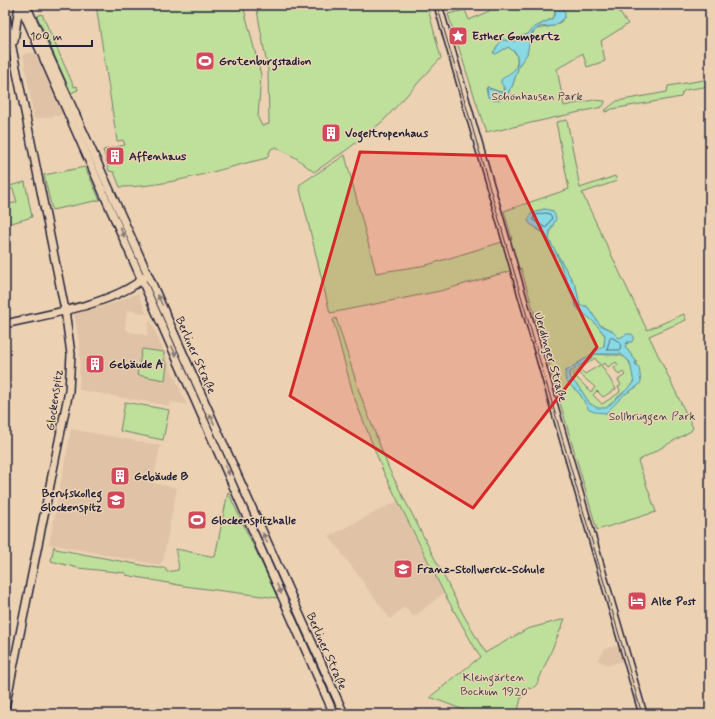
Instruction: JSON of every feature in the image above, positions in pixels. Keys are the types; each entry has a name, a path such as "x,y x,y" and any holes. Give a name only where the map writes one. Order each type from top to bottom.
{"main road":[{"name":"Glockenspitz","path":"13,47 19,5"},
{"name":"Berliner Straße","path":"19,5 146,277 344,714"},
{"name":"Berliner Straße","path":"26,5 146,277 334,714"},
{"name":"Uerdinger Straße","path":"438,5 642,714"},
{"name":"Glockenspitz","path":"5,13 13,47 38,183 65,310 71,354 69,391 5,708"},
{"path":"5,324 105,299 135,286 146,277"}],"highlighted area":[{"path":"360,152 506,156 597,347 473,508 290,396"}],"shaded area":[{"path":"35,52 62,108 62,115 34,119 23,54"},
{"path":"138,293 147,314 127,310 125,328 130,332 147,335 150,319 187,405 171,402 170,406 79,390 80,349 74,314 114,303"},
{"name":"Berufskolleg Glockenspitz","path":"71,429 159,445 160,447 153,483 177,488 163,561 159,565 49,544"},
{"path":"397,501 444,593 414,617 404,607 390,619 329,536"},
{"path":"619,645 624,661 609,665 597,660 605,649"}],"green space":[{"path":"96,5 243,5 261,75 258,118 262,126 269,124 268,71 257,10 253,5 427,5 441,58 383,121 348,149 314,172 296,158 276,147 271,149 267,158 194,177 157,184 120,187 114,172 109,171 103,150 125,145 123,140 117,141"},
{"name":"Schönhausen Park","path":"487,5 554,5 555,10 555,14 551,19 514,41 502,40 497,49 493,52 499,52 508,47 514,51 517,61 514,72 503,87 504,93 486,87 488,97 500,100 502,98 510,99 512,97 509,96 509,90 512,87 519,65 527,54 530,37 536,29 554,26 562,21 563,8 560,5 614,5 628,24 601,41 605,61 587,67 583,53 557,69 564,106 593,100 605,101 602,107 486,133 448,14 465,10 469,20 489,11"},
{"path":"42,14 74,87 77,86 78,90 71,93 37,16"},
{"path":"710,79 710,86 685,90 681,97 612,109 606,112 604,111 617,101 667,92 668,86"},
{"name":"Sollbrüggen Park","path":"567,120 580,188 615,176 617,181 582,193 647,330 684,314 686,320 649,336 693,428 691,431 638,461 656,512 597,530 521,268 440,291 330,313 299,185 345,155 376,273 427,265 512,239 504,211 569,189 556,122","holes":["544,209 553,211 553,227 550,231 549,240 576,287 580,306 587,306 600,325 611,330 619,338 630,342 626,344 625,347 636,361 638,386 625,394 606,413 587,406 580,394 566,381 566,371 594,353 593,357 569,373 569,376 590,404 598,409 606,408 634,383 630,364 623,356 595,354 595,352 604,346 605,336 595,322 577,308 558,258 552,251 545,234 537,229 531,214","595,358 600,365 585,374 582,371 578,373 595,387 591,392 573,374","616,362 618,365 614,368 619,375 623,372 625,375 618,380 621,385 618,387 620,390 619,393 602,404 593,395 597,391 603,397 616,389 601,365 605,363 608,367"]},
{"path":"85,167 100,200 52,210 44,175"},
{"path":"25,182 32,217 5,225 5,206 10,207 10,204 17,202 13,189 5,189 5,187"},
{"name":"Kleingärten Bockum 1920","path":"336,318 360,394 389,469 463,614 485,653 527,629 565,619 537,684 532,689 524,687 517,714 474,714 430,697 480,657 444,593 383,471 354,397 333,320"},
{"path":"142,349 164,352 164,360 167,364 165,380 137,375"},
{"path":"125,402 169,410 163,440 120,431"},
{"path":"228,492 278,598 184,586 126,575 126,573 78,568 51,561 54,546 56,549 157,568 166,568 167,572 178,570 176,549 215,557"}],"water":[{"path":"554,5 560,5 565,12 565,17 554,26 539,27 531,34 527,54 519,65 512,87 509,90 509,96 512,97 511,99 502,98 494,101 488,97 487,86 490,89 504,93 505,89 501,83 501,80 514,70 517,64 516,53 508,47 496,54 493,53 500,42 502,40 514,41 520,36 527,35 535,27 552,19 555,14"},
{"path":"544,209 552,211 555,214 556,219 550,231 549,240 576,287 580,306 587,306 600,325 611,330 619,338 627,334 632,334 634,337 632,342 627,342 625,347 636,361 635,364 639,367 641,382 638,386 625,394 606,413 589,410 580,394 566,381 566,371 594,353 593,357 569,373 569,376 590,404 598,408 606,408 634,383 630,362 621,354 595,354 595,352 604,346 605,335 594,322 577,308 558,258 552,251 546,234 530,224 528,220 531,214"}],"tram line":[{"path":"437,5 642,714"}],"place":[{"name":"Esther Gompertz","path":"458,36"},
{"name":"Grotenburgstadion","path":"205,61"},
{"name":"Vogeltropenhaus","path":"331,133"},
{"name":"Affenhaus","path":"115,156"},
{"name":"Gebäude A","path":"95,364"},
{"name":"Gebäude B","path":"120,476"},
{"name":"Berufskolleg Glockenspitz","path":"116,500"},
{"name":"Glockenspitzhalle","path":"197,520"},
{"name":"Franz-Stollwerck-Schule","path":"403,569"},
{"name":"Alte Post","path":"637,601"}]}
